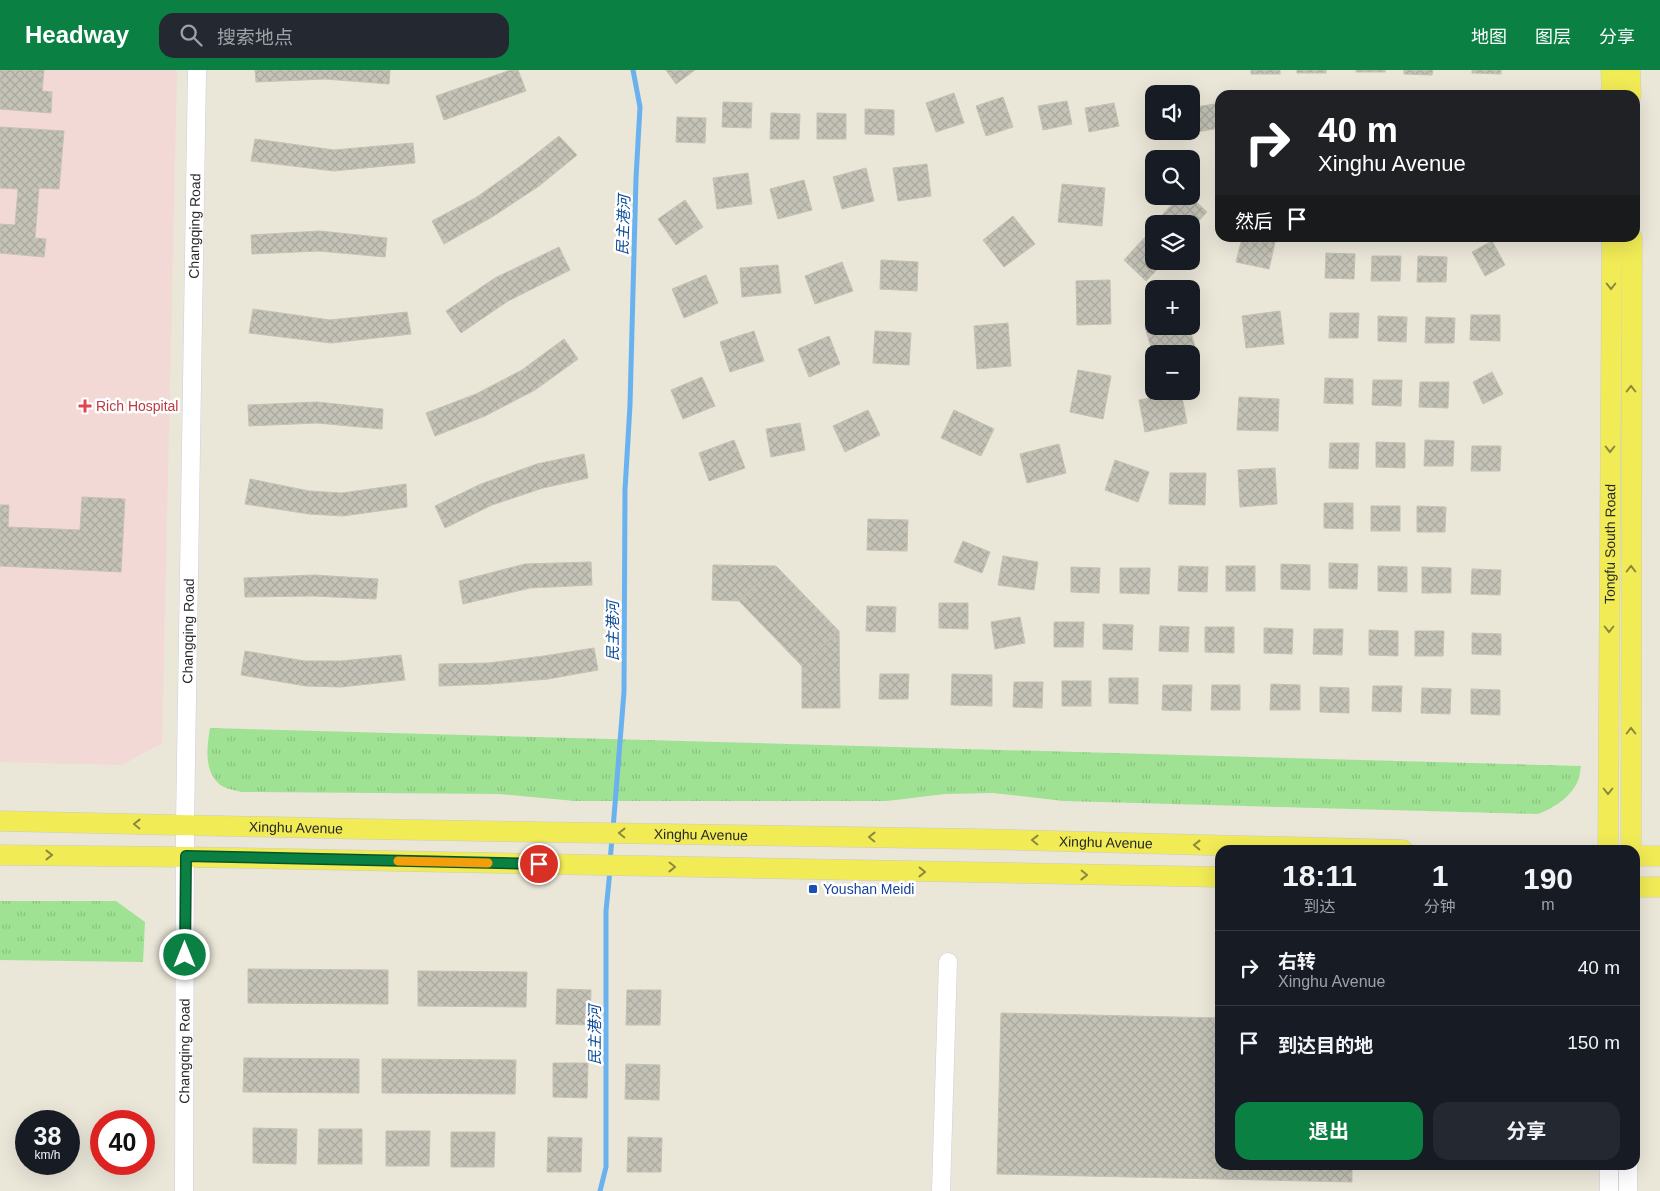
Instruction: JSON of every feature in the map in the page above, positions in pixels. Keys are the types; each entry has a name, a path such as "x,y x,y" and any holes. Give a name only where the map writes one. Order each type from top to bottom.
{"main road":[{"path":"1611,70 1612,90"},
{"path":"1630,70 1631,90"},
{"name":"Tongfu South Road","path":"1608,845 1612,242"},
{"name":"Tongfu South Road","path":"1631,845 1632,242"},
{"name":"Xinghu Avenue","path":"0,821 372,830 975,839 1215,845"},
{"path":"0,855 186,856 1215,877"},
{"path":"1640,856 1660,856"},
{"path":"1640,887 1660,887"}],"street":[{"name":"Changqing Road","path":"184,1191 186,824 197,70"},
{"path":"941,1191 948,962"},
{"path":"1609,1170 1609,1191"},
{"path":"1628,1170 1628,1191"}],"shaded area":[{"name":"Rich Hospital","path":"0,70 177,70 162,743 122,765 0,762"}],"green space":[{"path":"210,728 1581,766 1579,778 1568,796 1556,805 1538,814 1064,801 993,793 945,794 887,801 575,801 499,794 241,792 222,786 212,774 208,759"},
{"path":"0,901 116,901 145,922 143,962 0,960"}],"building":[{"path":"0,70 44,70 42,91 52,92 51,113 0,109"},
{"path":"255,70 390,70 389,84 325,79 256,82"},
{"path":"511,70 518,70 526,91 444,120 436,96"},
{"path":"666,70 695,70 676,84"},
{"path":"1251,70 1280,70 1280,74 1251,74"},
{"path":"1297,70 1326,70 1326,73 1297,73"},
{"path":"1356,70 1385,70 1385,72 1356,72"},
{"path":"1404,70 1433,70 1432,75 1404,74"},
{"path":"1472,70 1501,70 1501,74 1472,73"},
{"path":"954,93 964,123 936,132 926,103"},
{"path":"1003,97 1013,127 986,136 976,106"},
{"path":"1067,101 1072,124 1043,130 1038,106"},
{"path":"723,102 752,103 751,128 722,127"},
{"path":"1114,103 1119,126 1089,132 1085,108"},
{"path":"1215,104 1215,129 1200,131 1200,106"},
{"path":"865,109 894,110 894,135 865,134"},
{"path":"771,113 800,114 799,139 770,139"},
{"path":"817,113 846,114 846,139 817,139"},
{"path":"677,117 706,118 705,143 676,142"},
{"path":"0,127 64,131 59,189 39,188 35,238 46,239 44,257 0,253 0,224 15,225 18,189 0,188"},
{"path":"559,136 577,155 539,186 492,217 444,244 432,221 477,197"},
{"path":"255,139 334,150 413,143 415,163 334,171 251,161"},
{"path":"927,164 931,196 898,201 893,168"},
{"path":"866,168 874,201 842,209 833,177"},
{"path":"748,173 752,204 717,209 713,178"},
{"path":"804,180 812,210 778,219 770,189"},
{"path":"1062,184 1105,188 1102,226 1058,222"},
{"path":"685,200 703,227 676,245 658,219"},
{"path":"1171,205 1200,205 1207,212 1200,219 1200,215 1162,215"},
{"path":"1013,216 1035,244 1004,267 983,240"},
{"path":"320,231 387,238 385,257 319,251 252,254 251,235"},
{"path":"1145,237 1145,270 1156,270 1145,280 1124,260"},
{"path":"1241,242 1275,242 1269,269 1236,262"},
{"path":"1493,242 1505,265 1485,276 1472,252"},
{"path":"559,247 570,270 508,301 461,333 446,311 495,278"},
{"path":"1326,253 1355,254 1354,279 1325,278"},
{"path":"1372,256 1401,256 1400,281 1371,281"},
{"path":"1418,256 1447,257 1446,282 1417,282"},
{"path":"881,260 918,262 917,291 880,289"},
{"path":"842,262 853,291 815,304 805,276"},
{"path":"778,265 781,293 742,297 740,268"},
{"path":"706,275 718,303 684,318 672,289"},
{"path":"1110,280 1111,324 1077,325 1076,281"},
{"path":"253,309 330,320 407,312 411,334 331,343 249,333"},
{"path":"1280,311 1284,344 1246,348 1242,316"},
{"path":"1330,313 1359,313 1358,338 1329,338"},
{"path":"1471,315 1500,315 1500,341 1470,340"},
{"path":"1378,316 1407,317 1406,342 1378,341"},
{"path":"1426,317 1455,318 1454,343 1425,343"},
{"path":"1008,323 1011,366 977,369 974,326"},
{"path":"754,331 764,361 730,372 720,342"},
{"path":"875,331 911,333 909,365 873,363"},
{"path":"1147,335 1192,335 1194,345 1150,345"},
{"path":"829,336 840,364 809,377 798,349"},
{"path":"564,339 578,359 535,390 485,416 435,436 426,413 476,394 522,370"},
{"path":"1078,370 1111,376 1103,419 1070,412"},
{"path":"1492,372 1503,394 1483,404 1473,382"},
{"path":"702,377 715,406 683,419 671,390"},
{"path":"1325,378 1353,379 1353,404 1324,403"},
{"path":"1373,380 1402,380 1401,406 1372,405"},
{"path":"1420,382 1449,382 1448,408 1419,407"},
{"path":"1239,397 1279,399 1278,431 1237,430"},
{"path":"1139,400 1183,400 1187,423 1145,432"},
{"path":"317,402 383,409 382,429 317,423 249,426 248,405"},
{"path":"868,410 880,435 845,452 833,426"},
{"path":"954,410 994,429 981,456 941,438"},
{"path":"800,423 805,450 771,457 766,429"},
{"path":"734,440 745,468 709,481 699,453"},
{"path":"1425,440 1454,441 1453,466 1424,466"},
{"path":"1376,442 1405,443 1405,468 1376,467"},
{"path":"1330,443 1359,443 1358,469 1329,468"},
{"path":"1059,444 1066,473 1027,483 1020,454"},
{"path":"1472,446 1501,446 1500,471 1471,471"},
{"path":"584,454 588,478 543,488 492,505 445,528 435,506 481,484 537,464"},
{"path":"1115,460 1149,472 1138,502 1105,490"},
{"path":"1275,468 1277,504 1240,507 1238,470"},
{"path":"1170,473 1206,473 1205,505 1169,504"},
{"path":"250,479 309,491 342,493 406,484 407,507 343,516 309,514 245,504"},
{"path":"82,497 125,499 121,572 0,566 0,505 9,505 8,527 80,530"},
{"path":"1324,503 1353,503 1353,529 1324,528"},
{"path":"1371,506 1400,506 1400,531 1371,531"},
{"path":"1417,506 1446,507 1445,532 1417,532"},
{"path":"868,519 908,520 907,551 867,550"},
{"path":"963,541 990,552 982,573 954,562"},
{"path":"1003,556 1038,562 1034,590 998,585"},
{"path":"591,562 592,585 530,588 463,604 459,581 525,564"},
{"path":"1329,563 1358,564 1357,589 1329,588"},
{"path":"1281,564 1310,565 1310,590 1281,589"},
{"path":"713,565 776,566 739,601 712,600"},
{"path":"776,566 839,631 802,666 739,601"},
{"path":"1179,566 1208,567 1207,592 1178,591"},
{"path":"1226,566 1255,566 1255,591 1226,591"},
{"path":"1378,566 1407,567 1407,592 1378,591"},
{"path":"1071,567 1100,568 1099,593 1071,592"},
{"path":"1422,567 1451,568 1451,593 1422,593"},
{"path":"1120,568 1150,568 1149,594 1120,593"},
{"path":"1472,569 1501,570 1500,595 1471,594"},
{"path":"314,575 378,579 376,599 313,596 245,597 244,578"},
{"path":"939,603 968,603 968,629 939,628"},
{"path":"867,606 896,607 895,632 866,631"},
{"path":"1020,617 1025,643 995,649 991,622"},
{"path":"1054,622 1084,622 1083,647 1054,647"},
{"path":"1103,624 1133,625 1132,650 1103,649"},
{"path":"1160,626 1189,627 1188,652 1159,651"},
{"path":"1205,627 1234,627 1234,653 1205,652"},
{"path":"1264,628 1293,629 1292,654 1264,653"},
{"path":"1314,629 1343,629 1342,655 1313,654"},
{"path":"1369,630 1398,631 1398,656 1369,655"},
{"path":"839,631 840,708 802,708 802,666"},
{"path":"1415,631 1444,631 1443,656 1415,656"},
{"path":"1472,633 1501,634 1501,655 1472,654"},
{"path":"594,648 598,670 548,679 439,686 439,664 488,663"},
{"path":"245,651 305,661 341,661 401,655 405,680 341,687 306,686 241,675"},
{"path":"880,674 909,674 908,699 879,699"},
{"path":"952,674 992,675 992,706 951,705"},
{"path":"1109,678 1138,678 1138,704 1109,703"},
{"path":"1062,681 1091,681 1091,706 1062,706"},
{"path":"1014,682 1043,682 1042,708 1013,707"},
{"path":"1271,684 1300,685 1300,710 1270,710"},
{"path":"1163,685 1192,685 1191,711 1162,710"},
{"path":"1212,685 1240,685 1240,710 1211,710"},
{"path":"1373,686 1402,686 1401,712 1372,711"},
{"path":"1320,687 1349,688 1349,713 1320,712"},
{"path":"1422,688 1451,689 1450,714 1421,713"},
{"path":"1471,689 1500,690 1500,715 1471,714"},
{"path":"248,969 388,970 388,1004 248,1003"},
{"path":"418,971 527,972 526,1007 418,1006"},
{"path":"557,989 591,990 590,1025 556,1024"},
{"path":"627,990 661,990 660,1025 626,1025"},
{"path":"1001,1013 1215,1018 1215,1170 1352,1170 1352,1182 997,1174"},
{"path":"244,1058 359,1059 359,1093 243,1092"},
{"path":"382,1059 516,1060 515,1094 382,1093"},
{"path":"553,1063 588,1063 587,1098 553,1097"},
{"path":"626,1064 660,1065 659,1100 625,1099"},
{"path":"253,1128 297,1129 296,1164 253,1163"},
{"path":"319,1129 362,1129 362,1164 318,1164"},
{"path":"386,1131 430,1131 429,1166 386,1166"},
{"path":"451,1132 495,1132 494,1167 451,1167"},
{"path":"548,1137 582,1138 581,1172 547,1172"},
{"path":"628,1137 662,1138 661,1172 627,1172"}],"waterway":[{"name":"民主港河","path":"613,829 624,692 625,490 630,405 636,178 640,107 633,70"},
{"name":"民主港河","path":"610,862 612,838"},
{"name":"民主港河","path":"600,1191 606,1167 606,911 610,870"}],"slow traffic":[{"path":"398,861 488,863"}],"place":[{"name":"Rich Hospital","path":"85,406"},
{"name":"Youshan Meidi","path":"813,889"}],"route":[{"path":"185,955 186,856 539,864"}]}
